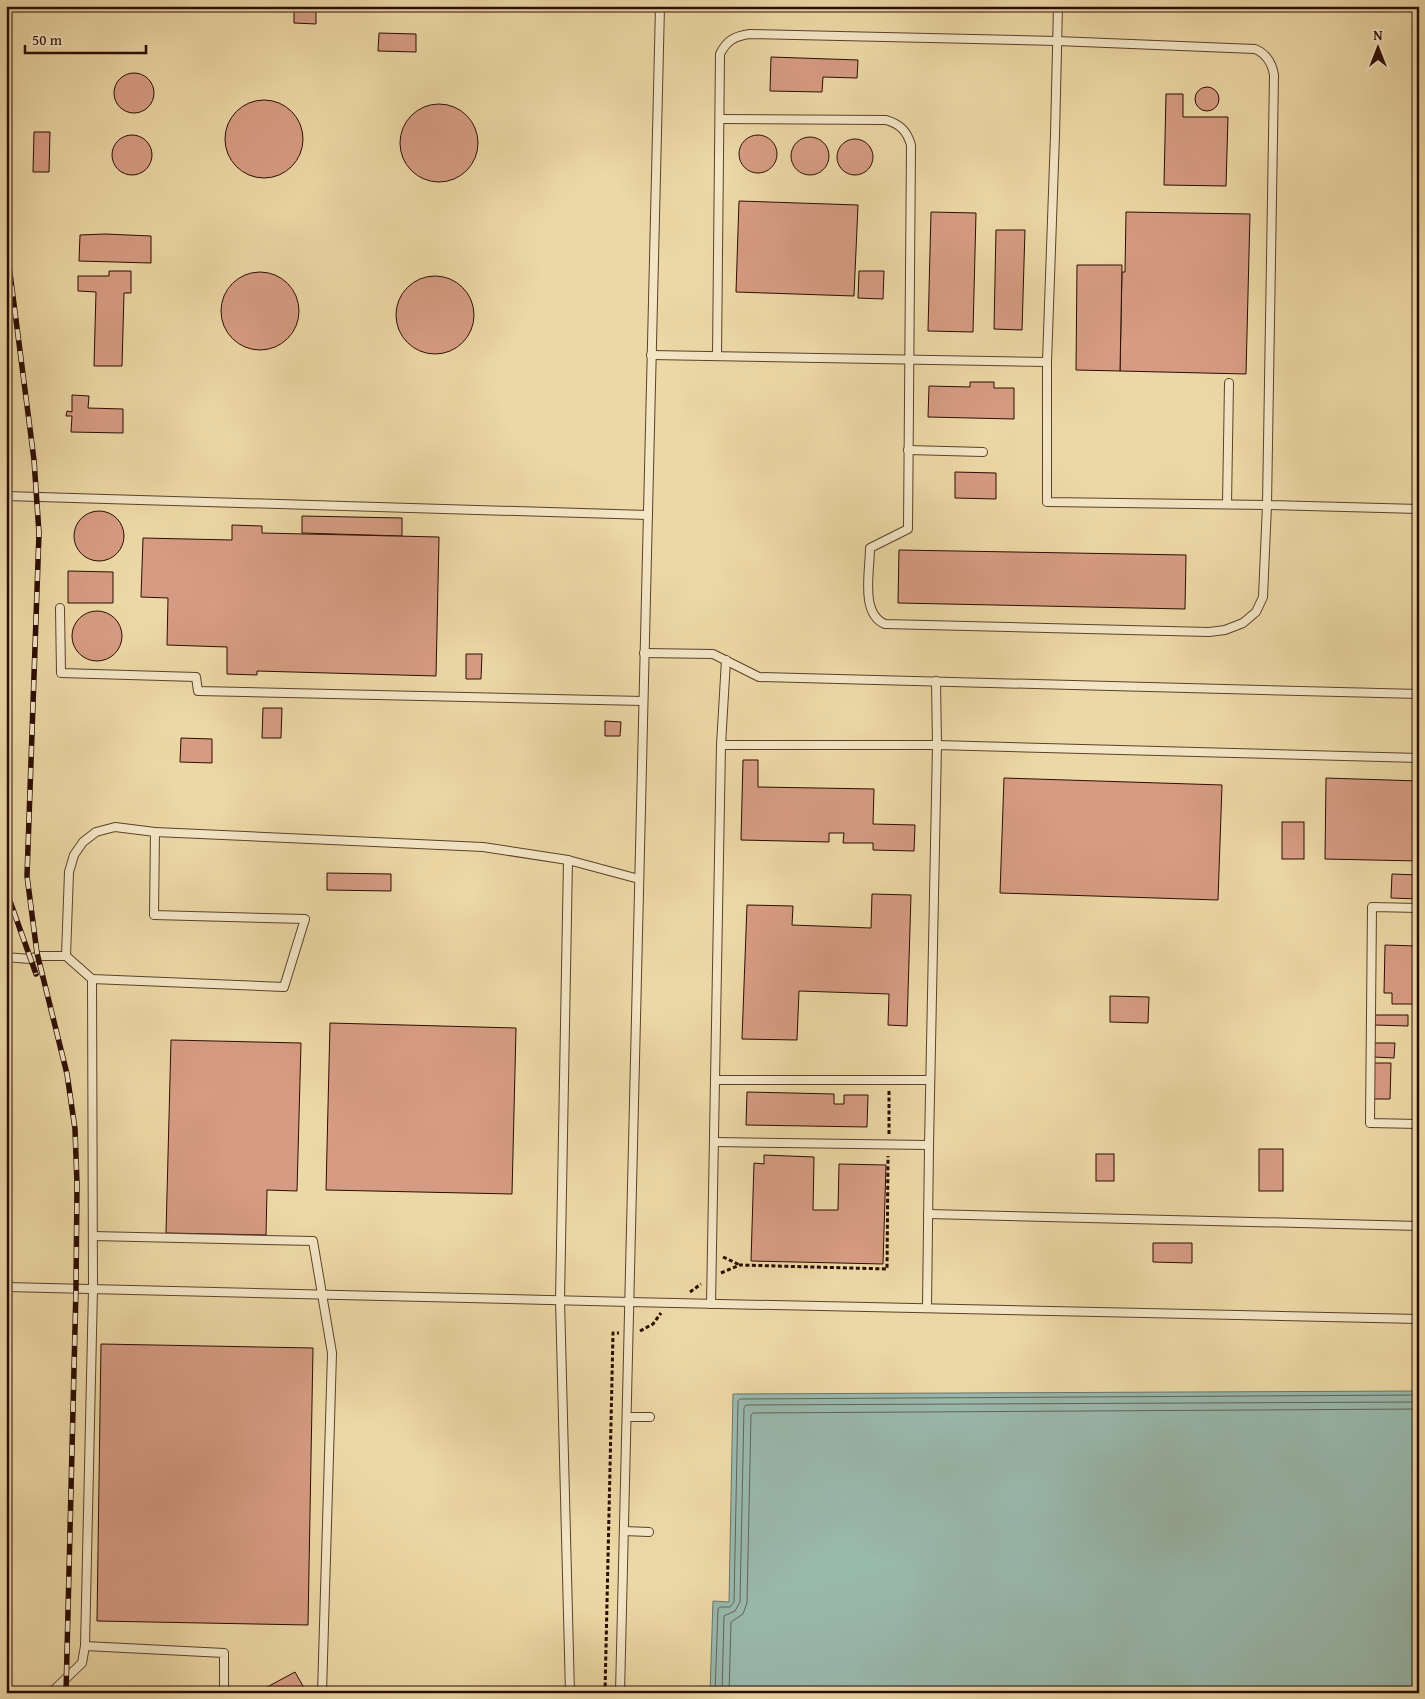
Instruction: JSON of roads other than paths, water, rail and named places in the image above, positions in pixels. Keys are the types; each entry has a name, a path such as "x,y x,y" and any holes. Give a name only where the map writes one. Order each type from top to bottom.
{"lane":[{"path":"620,1693 660,6"},
{"path":"1058,6 1047,362 1047,502 1267,504 1419,509"},
{"path":"717,356 720,54 724,45 731,39 740,35 750,34 1057,41 1255,49 1263,52 1272,66 1274,75 1264,597 1256,612 1243,623 1225,630 1209,632 885,624 878,621 868,603 870,548 908,528 911,145 902,127 886,120 720,119"},
{"path":"652,355 1047,362"},
{"path":"1227,504 1229,383"},
{"path":"908,450 983,452"},
{"path":"6,496 648,515"},
{"path":"60,608 61,673 196,676 198,690 643,701"},
{"path":"644,653 713,654 759,676 1419,694"},
{"path":"711,1304 721,745 726,660"},
{"path":"927,1308 937,745 936,681"},
{"path":"721,745 937,745 1419,758"},
{"path":"66,956 69,872 74,855 82,842 96,832 115,827 155,832 483,847 568,860 639,879"},
{"path":"6,957 66,956 92,979 284,986 306,919 154,915 155,832"},
{"path":"568,860 560,1300 570,1693"},
{"path":"1419,908 1372,907 1370,1123 1419,1124"},
{"path":"54,1693 54,1690 82,1663 86,1646 93,1289 92,979"},
{"path":"715,1080 930,1080"},
{"path":"714,1142 929,1144"},
{"path":"928,1214 1419,1226"},
{"path":"93,1236 313,1241 332,1353 322,1693"},
{"path":"6,1286 711,1304 1419,1319"},
{"path":"627,1416 650,1417"},
{"path":"624,1531 648,1532"},
{"path":"86,1646 224,1653 224,1693"}],"water":[{"path":"1419,1391 1419,1693 710,1693 713,1601 729,1602 733,1394"}],"railway":[{"path":"6,242 34,460 39,533 27,876 37,953 67,1074 75,1129 77,1184 76,1288 66,1693"},
{"path":"6,890 36,974"}]}
